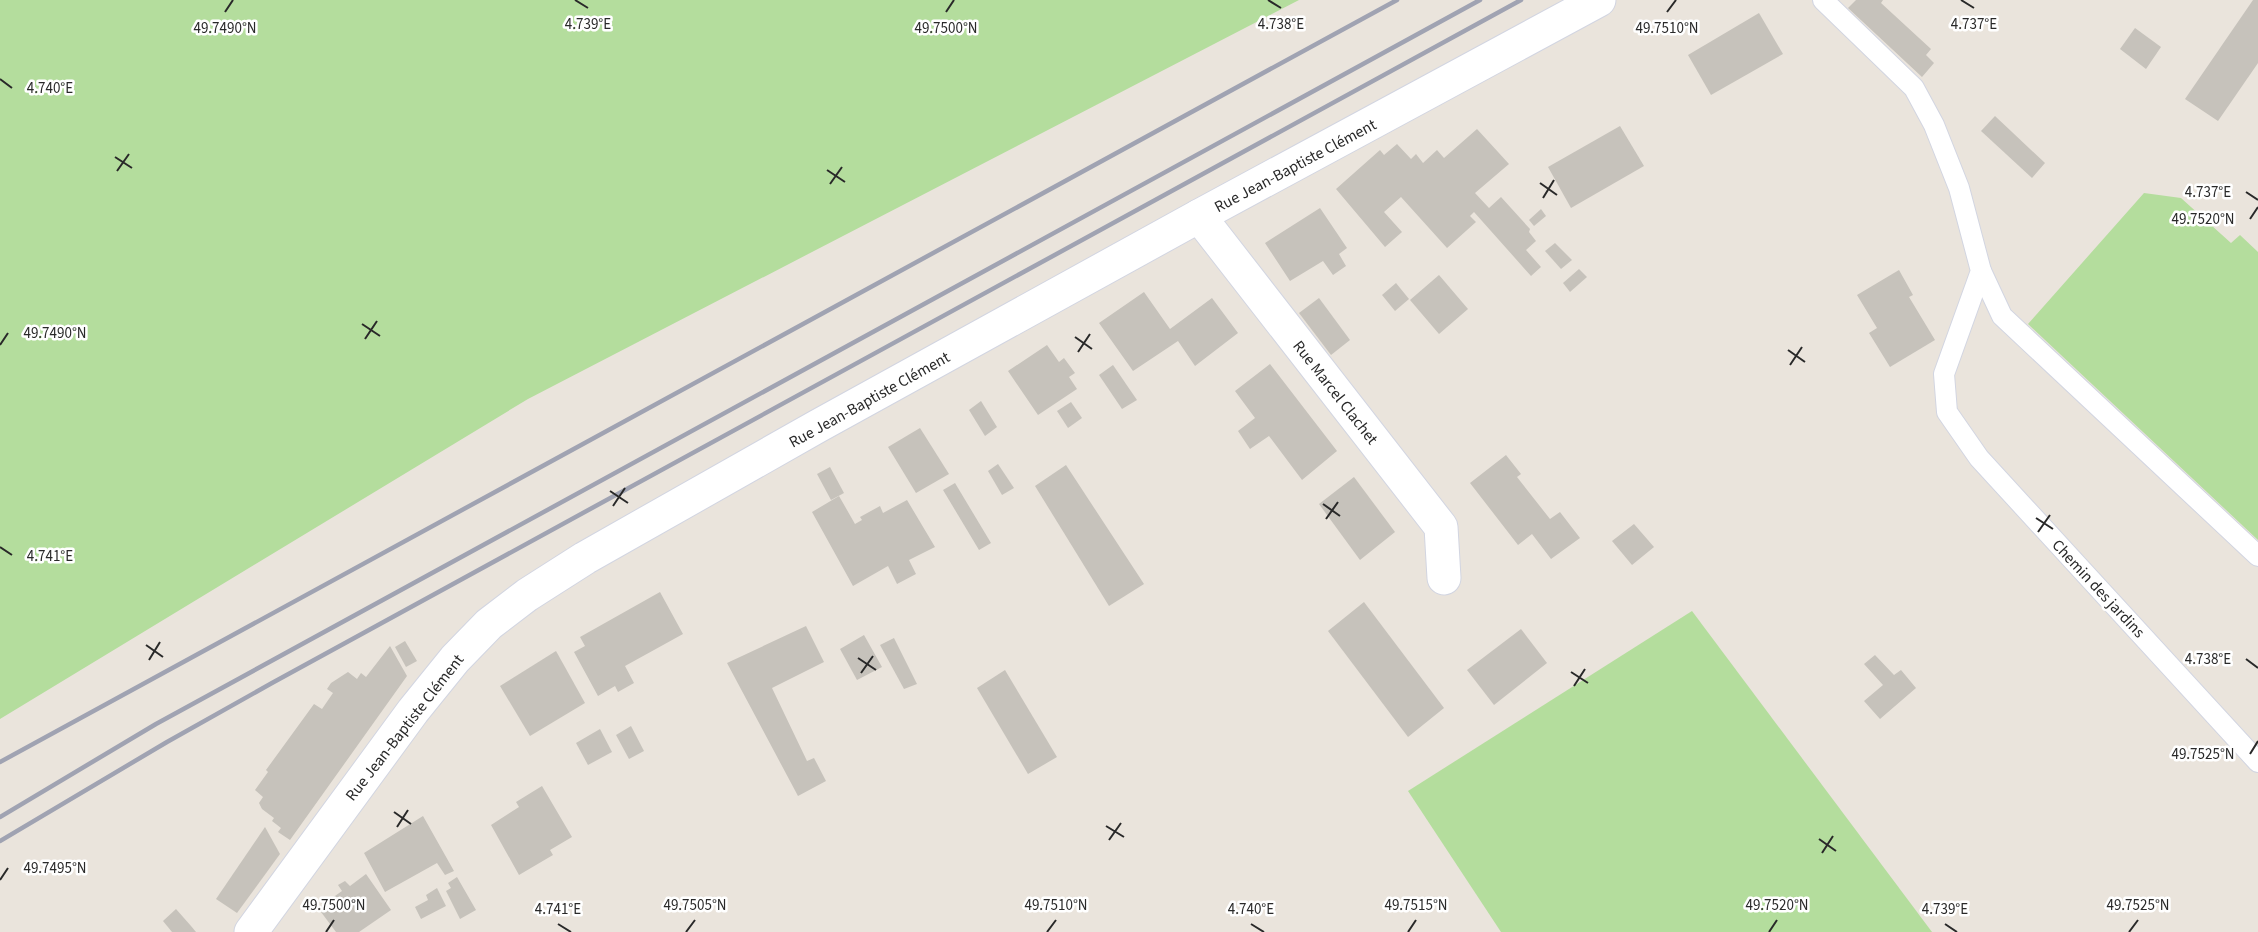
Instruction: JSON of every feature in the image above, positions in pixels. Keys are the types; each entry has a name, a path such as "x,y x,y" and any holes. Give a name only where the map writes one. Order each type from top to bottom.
{"street":[{"name":"Rue Jean-Baptiste Clément","path":"251,932 413,711 455,659 489,624 527,595 595,552 1200,216 1599,0"},
{"name":"Rue Marcel Clachet","path":"1200,216 1441,527 1444,578"}],"lane":[{"path":"1823,0 1914,88 1924,104 1959,188 1981,271 2002,316 2258,556"},
{"name":"Chemin des jardins","path":"1981,271 1944,374 1947,412 1979,458 2258,762"}],"green space":[{"path":"0,0 1299,0 528,399 0,719"},
{"path":"2144,193 2181,198 2231,243 2240,235 2258,252 2258,540 2028,324"},
{"path":"1692,611 1932,932 1501,932 1408,791"}],"building":[{"path":"1856,0 1883,0 1881,3 1931,49 1926,55 1934,63 1922,77 1848,8"},
{"path":"2253,0 2258,0 2258,63 2218,121 2185,99"},
{"path":"1759,13 1783,54 1711,95 1688,55"},
{"path":"2135,28 2161,47 2146,69 2120,49"},
{"path":"1995,116 2045,163 2032,178 1981,131"},
{"path":"1620,126 1644,166 1571,208 1548,167"},
{"path":"1477,129 1509,164 1475,193 1489,208 1501,197 1530,229 1529,232 1536,241 1526,250 1541,267 1531,276 1474,212 1470,216 1476,222 1447,248 1401,197 1384,212 1402,232 1385,247 1336,189 1380,150 1384,155 1397,144 1411,159 1416,154 1423,163 1437,150 1444,158"},
{"path":"1320,208 1347,248 1339,254 1346,266 1333,275 1323,261 1290,281 1265,243"},
{"path":"1541,209 1546,216 1534,226 1529,220"},
{"path":"1555,243 1572,260 1561,269 1545,251"},
{"path":"1579,269 1587,277 1570,292 1563,283"},
{"path":"1899,270 1913,295 1909,297 1935,340 1890,367 1869,333 1877,328 1857,295"},
{"path":"1439,275 1468,309 1439,334 1410,300"},
{"path":"1396,283 1409,299 1395,311 1382,295"},
{"path":"1144,292 1170,329 1212,298 1238,333 1195,366 1178,341 1133,371 1099,323"},
{"path":"1319,298 1350,340 1331,355 1299,313"},
{"path":"1047,345 1059,362 1064,358 1075,373 1069,377 1077,389 1038,415 1008,371"},
{"path":"1270,364 1337,451 1302,480 1269,436 1250,449 1238,431 1255,418 1235,391"},
{"path":"1113,365 1137,400 1122,409 1099,375"},
{"path":"981,401 997,427 985,436 969,410"},
{"path":"1071,402 1082,418 1068,428 1057,411"},
{"path":"920,428 949,474 916,493 888,447"},
{"path":"1506,455 1521,474 1517,477 1550,519 1560,512 1580,538 1551,559 1532,534 1518,545 1470,483"},
{"path":"998,464 1014,488 1002,495 988,471"},
{"path":"1066,465 1144,584 1109,606 1035,486"},
{"path":"830,467 844,493 831,500 817,474"},
{"path":"1354,477 1395,532 1360,560 1319,504"},
{"path":"955,483 991,543 979,550 943,490"},
{"path":"839,496 855,524 862,520 860,517 880,506 883,513 907,500 935,547 909,560 916,574 897,584 888,566 853,586 812,512"},
{"path":"1634,524 1654,547 1632,565 1612,541"},
{"path":"660,592 683,634 625,666 634,683 618,692 615,686 598,696 574,652 585,646 580,637"},
{"path":"1364,602 1444,708 1408,737 1328,631"},
{"path":"806,626 824,662 772,688 807,761 814,758 826,781 798,796 727,663"},
{"path":"1521,629 1547,663 1494,705 1467,670"},
{"path":"864,635 882,667 857,680 840,649"},
{"path":"894,638 917,684 904,689 880,645"},
{"path":"405,641 417,661 406,667 395,647"},
{"path":"390,646 407,676 290,840 278,832 281,828 272,821 274,818 262,809 259,803 263,797 255,790 268,772 266,770 314,704 322,709 333,693 327,689 331,683 348,672 357,679 361,673 366,677"},
{"path":"556,651 585,703 530,736 500,686"},
{"path":"1875,655 1894,675 1901,670 1916,688 1880,719 1864,701 1883,685 1864,664"},
{"path":"1005,670 1057,757 1028,774 977,688"},
{"path":"631,726 644,751 629,759 616,735"},
{"path":"600,729 612,752 588,765 576,743"},
{"path":"542,786 572,837 550,850 553,855 519,875 491,825 519,807 516,802"},
{"path":"423,816 454,871 445,875 437,863 385,892 364,853"},
{"path":"265,827 280,854 237,913 216,899"},
{"path":"366,874 391,910 359,932 336,932 318,908 342,891 338,885 345,881 350,886"},
{"path":"457,877 476,910 460,919 446,891 451,888 448,883"},
{"path":"437,888 446,906 421,919 415,907 428,900 426,895"},
{"path":"176,909 196,932 172,932 163,921"}],"railway":[{"path":"0,762 1397,0"},
{"path":"0,817 156,724 1480,0"},
{"path":"0,841 272,683 1521,0"}]}
